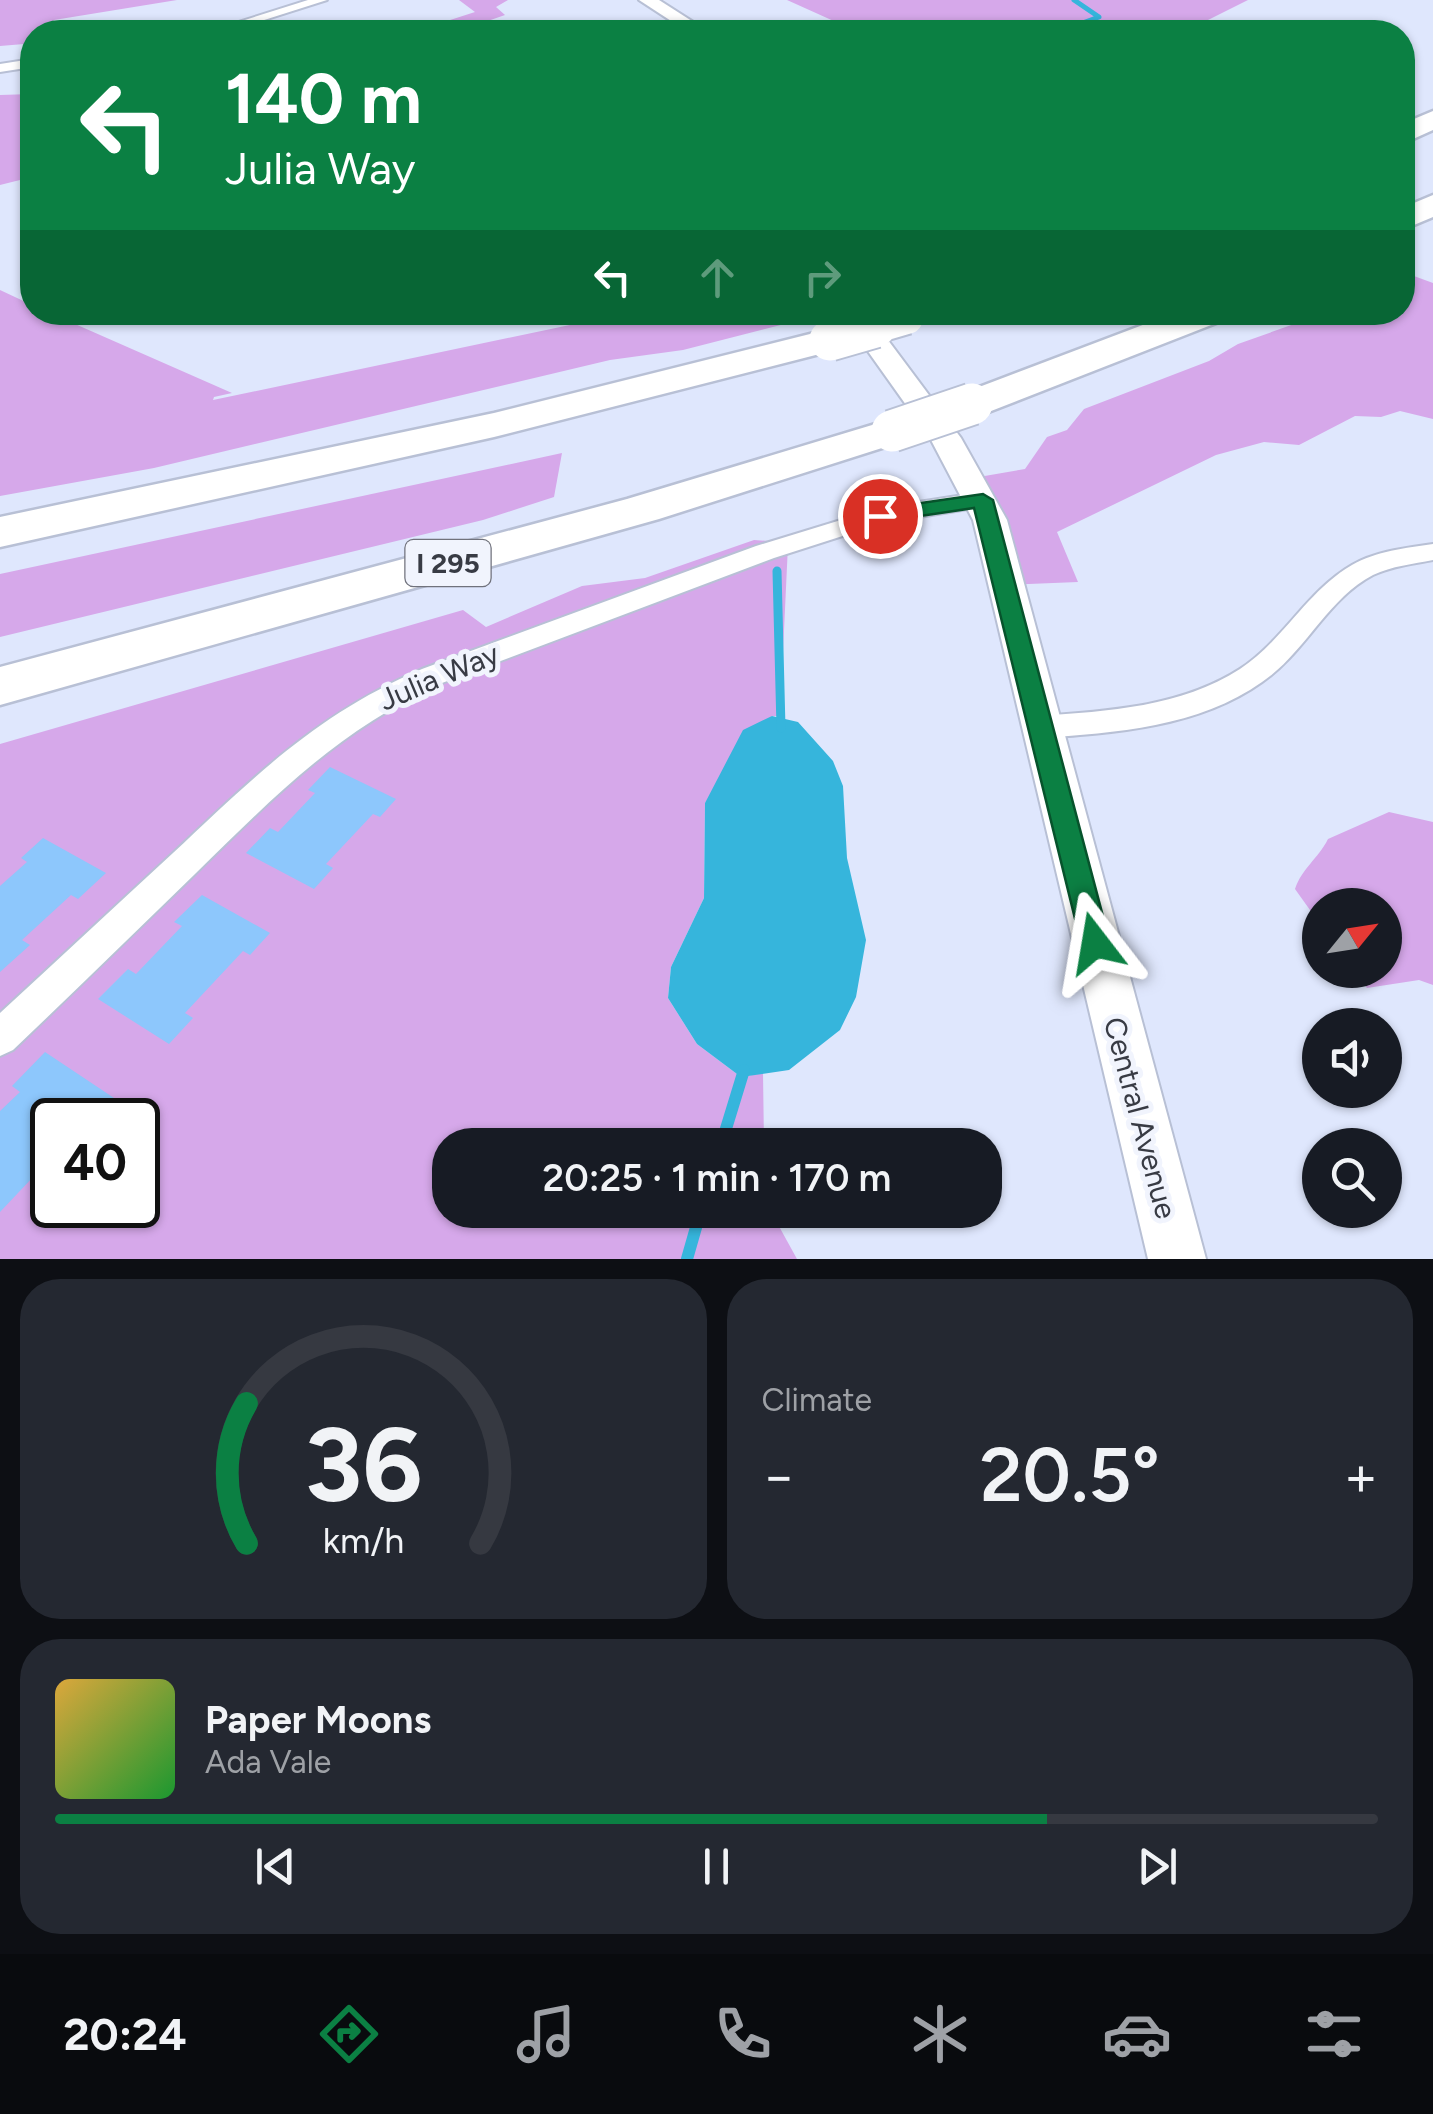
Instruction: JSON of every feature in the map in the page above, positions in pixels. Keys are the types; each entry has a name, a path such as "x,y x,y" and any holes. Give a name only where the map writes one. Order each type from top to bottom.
{"highway":[{"name":"I 295","path":"0,686 643,509 892,432 1178,325"},
{"path":"0,532 494,425 841,326"}],"street":[{"path":"254,20 321,0"},
{"path":"647,0 680,20"},
{"name":"Central Avenue","path":"841,326 947,438 983,500 1177,1259"},
{"name":"Julia Way","path":"0,1038 264,787 326,735 378,700 432,676 765,552 880,516 983,500"},
{"path":"1040,727 1147,714 1228,690 1267,664 1337,590 1362,570 1433,552"}],"shaded area":[{"path":"0,0 177,0 54,20 20,20 20,44 0,46"},
{"path":"459,0 508,0 496,7 505,15 491,20 450,20 475,12"},
{"path":"787,0 1248,0 1208,20 831,20"},
{"path":"20,94 20,180 0,185 0,95"},
{"path":"1415,276 1433,283 1433,419 1400,411 1381,417 1355,416 1299,445 1264,442 1216,455 1057,532 1078,582 1000,585 973,478 1025,469 1047,437 1067,430 1084,409 1209,361 1238,344 1291,325 1415,325"},
{"path":"0,290 20,299 20,325 77,325 232,393 213,400 570,325 781,325 683,350 610,360 154,468 0,496"},
{"path":"562,453 554,497 483,520 0,637 0,574"},
{"path":"754,540 788,545 780,716 772,716 705,803 704,898 671,967 668,998 697,1044 741,1077 763,1073 764,1128 432,1128 432,1228 780,1228 797,1259 0,1259 0,744 463,610 486,627 582,586 645,578"},
{"path":"1389,812 1433,822 1433,985 1419,980 1402,983 1402,888 1302,888 1302,899 1295,889 1328,839"}],"water":[{"path":"772,716 798,722 833,761 843,786 847,858 866,940 856,997 840,1030 789,1070 741,1077 697,1044 668,998 671,967 704,898 705,803 743,730"}],"building":[{"path":"330,767 396,799 380,817 373,814 326,864 333,868 314,889 246,853 270,828 278,832 315,793 308,790"},
{"path":"43,838 106,873 78,899 71,895 22,940 30,945 0,972 0,886 27,862 21,858"},
{"path":"202,895 270,933 250,955 243,951 185,1013 193,1018 169,1044 98,999 128,969 136,974 182,926 174,922"},
{"path":"45,1052 114,1098 30,1098 30,1180 0,1212 0,1111 20,1092 12,1086"}],"waterway":[{"path":"1074,0 1099,17 1091,20"},
{"path":"777,571 781,728"},
{"path":"726,1128 744,1070"},
{"path":"687,1259 696,1228"}],"route":[{"path":"880,516 983,500 1095,943"}]}
